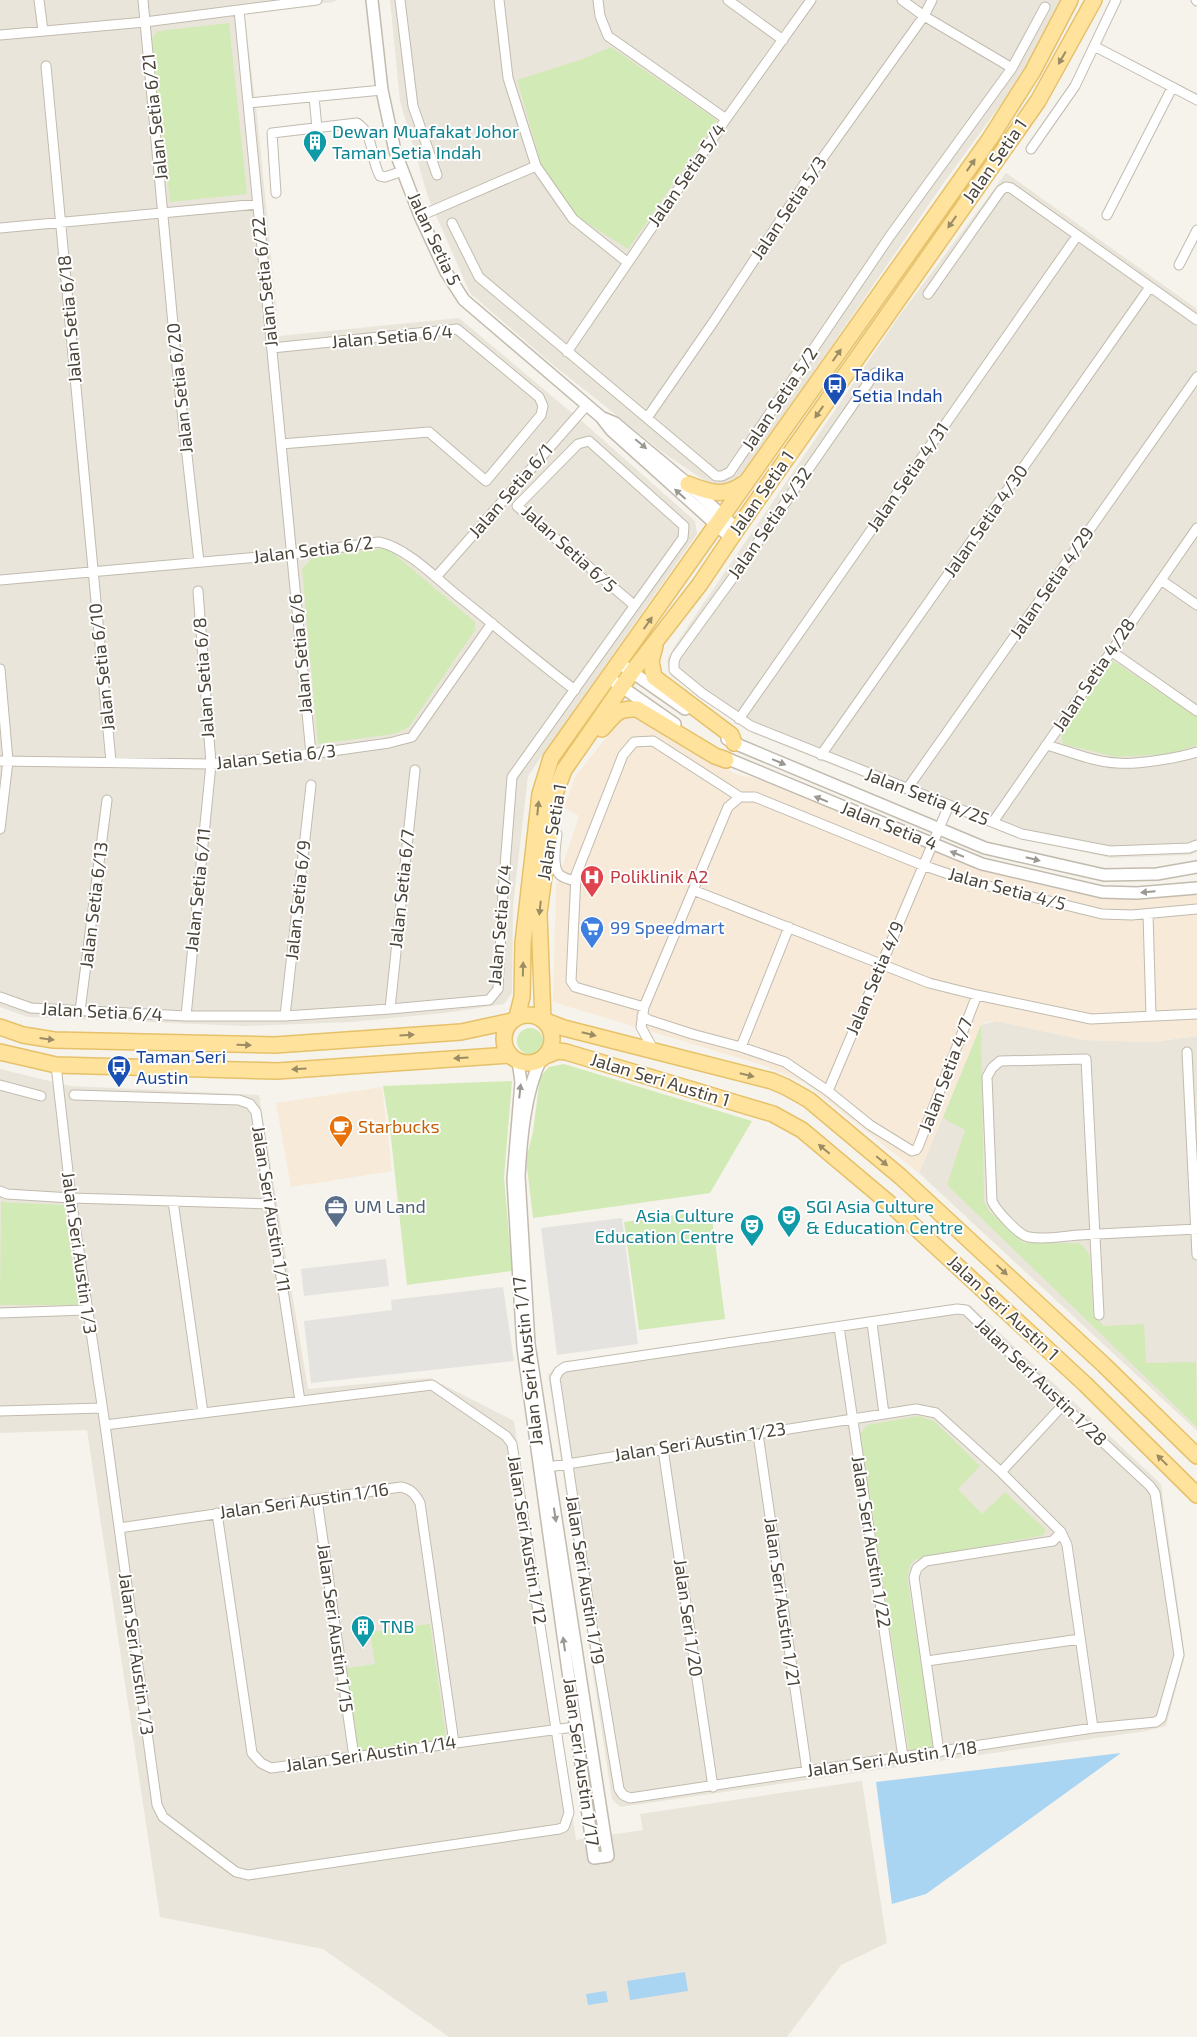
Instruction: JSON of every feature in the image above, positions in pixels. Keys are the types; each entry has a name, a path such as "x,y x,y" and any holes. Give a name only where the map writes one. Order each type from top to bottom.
{"main road":[{"name":"Jalan Setia 1","path":"515,1019 522,997 523,943 540,794 551,758 989,140 1033,72 1070,0"},
{"path":"1074,0 1078,7 1079,19 1074,38"},
{"name":"Jalan Setia 1","path":"543,1020 539,913 555,794 564,770 621,687 700,584 1038,101 1094,0"},
{"path":"688,484 710,492 725,493 732,491 748,480"},
{"path":"700,584 654,648 651,661 654,677 731,735 734,743"},
{"path":"564,770 617,712 624,708 637,709 715,756 726,760"},
{"path":"0,1027 23,1036 54,1040 255,1045 461,1032 530,1015 543,1020 549,1028 552,1040 543,1057 534,1063 514,1058 277,1071 56,1065 0,1052"},
{"path":"514,1058 504,1041 507,1026 515,1019"},
{"name":"Jalan Seri Austin 1","path":"543,1020 564,1028 772,1081 809,1100 901,1177 1190,1446 1197,1456"},
{"name":"Jalan Seri Austin 1","path":"543,1057 558,1051 566,1052 773,1114 802,1130 905,1217 1085,1384 1197,1495"}],"street":[{"path":"39,0 43,31"},
{"name":"Jalan Setia 6/21","path":"143,0 164,212"},
{"path":"0,35 145,22 317,0"},
{"name":"Jalan Setia 5","path":"372,0 382,90 395,151 420,216 446,272 464,300 601,417 611,430 734,533"},
{"path":"400,0 413,106 437,175"},
{"path":"499,0 508,78 536,166 572,219 627,262"},
{"path":"598,0 600,16 608,36 726,119"},
{"path":"728,0 783,40"},
{"name":"Jalan Setia 5/4","path":"567,352 726,119 811,0"},
{"path":"902,0 924,16 1012,68"},
{"name":"Jalan Setia 5/3","path":"647,418 809,177 924,16 932,0"},
{"path":"1031,149 1075,86 1116,0"},
{"name":"Jalan Setia 5/2","path":"452,223 479,277 716,476 722,476 730,472 890,236 1012,68 1045,7"},
{"name":"Jalan Setia 6/22","path":"239,10 292,554"},
{"path":"1094,46 1197,100"},
{"name":"Jalan Setia 6/18","path":"46,66 62,222 92,572"},
{"path":"1107,215 1172,88"},
{"path":"248,103 382,90"},
{"path":"314,97 317,128"},
{"path":"276,193 272,132 357,123 363,127 369,137 380,176 384,177 403,171"},
{"path":"420,216 536,166"},
{"path":"928,294 1002,190 1011,188 1197,320"},
{"path":"0,228 258,204"},
{"name":"Jalan Setia 6/20","path":"164,212 176,357 199,562"},
{"path":"1180,265 1197,230"},
{"name":"Jalan Setia 4/31","path":"739,718 1077,236"},
{"name":"Jalan Setia 4/30","path":"821,755 1150,286"},
{"name":"Jalan Setia 6/4","path":"272,348 457,329 539,397 543,406 541,414 486,481 430,432 281,444"},
{"name":"Jalan Setia 4/32","path":"678,674 674,670 676,656 875,373"},
{"name":"Jalan Setia 4/29","path":"906,789 1197,376"},
{"name":"Jalan Setia 6/1","path":"436,577 587,405"},
{"name":"Jalan Setia 5","path":"601,417 615,423 688,484 719,521"},
{"name":"Jalan Setia 6/5","path":"634,605 517,506 578,444 589,441 684,526 684,531"},
{"name":"Jalan Setia 4/28","path":"993,822 1197,528"},
{"name":"Jalan Setia 6/4","path":"0,998 31,1008 186,1016 285,1016 489,1000 498,989 512,777 683,538 684,531"},
{"name":"Jalan Setia 6/2","path":"0,580 292,554 379,542 393,545 436,577 575,690"},
{"name":"Jalan Setia 6/6","path":"292,554 311,754"},
{"name":"Jalan Setia 6/10","path":"92,572 111,762"},
{"path":"1161,580 1197,605"},
{"name":"Jalan Setia 6/8","path":"198,591 211,764"},
{"name":"Jalan Setia 6/3","path":"4,761 211,764 367,748 412,737 492,624"},
{"path":"1111,651 1197,711"},
{"name":"Jalan Setia 4","path":"620,663 734,743 985,848 1104,875 1157,874 1197,867"},
{"path":"0,670 4,761 0,829"},
{"name":"Jalan Setia 4/25","path":"678,674 751,726 1022,834 1110,851 1189,848 1197,845"},
{"name":"Jalan Setia 4","path":"609,678 726,760 982,864 1102,892 1137,893 1197,888"},
{"path":"644,1006 572,985 576,875 623,755 634,742 653,741 740,797 728,807 644,1006 641,1027 654,1051"},
{"path":"1046,745 1118,764 1169,758 1197,752"},
{"name":"Jalan Setia 6/11","path":"186,1016 211,764"},
{"name":"Jalan Setia 6/7","path":"390,1009 415,770"},
{"name":"Jalan Setia 6/9","path":"285,1016 311,785"},
{"name":"Jalan Setia 4/5","path":"740,797 755,797 922,865 972,882 1071,907 1102,914 1148,914 1197,909"},
{"name":"Jalan Setia 6/13","path":"80,1011 107,800"},
{"name":"Jalan Setia 4/9","path":"828,1091 931,843 949,805"},
{"path":"553,807 558,815 556,866 561,876 576,881"},
{"path":"693,890 789,926 929,983 977,995 1091,1019 1197,1014"},
{"path":"1148,914 1151,1016"},
{"path":"741,1047 789,926"},
{"name":"Jalan Setia 4/7","path":"828,1091 870,1125 912,1151 916,1150 977,995"},
{"path":"642,1016 692,1034 741,1047 785,1062 828,1091"},
{"path":"1188,1052 1197,1255"},
{"name":"Jalan Seri Austin 1/17","path":"543,1057 533,1076 520,1151 519,1176 529,1344 544,1467 582,1726 608,1856 594,1858 582,1726"},
{"name":"Jalan Seri Austin 1/17","path":"514,1058 521,1082 513,1179 523,1348 544,1467"},
{"path":"1099,1315 1095,1234 1086,1059 1000,1061 992,1068 987,1076 992,1201 996,1208 1023,1235 1028,1238 1095,1234 1196,1230"},
{"name":"Jalan Seri Austin 1/3","path":"56,1065 70,1198 105,1425 157,1805 163,1817 236,1872 248,1874 559,1830 566,1823"},
{"path":"0,1085 41,1096"},
{"name":"Jalan Seri Austin 1/11","path":"74,1096 239,1100 250,1104 256,1112 300,1401"},
{"path":"0,1191 7,1194 70,1198 270,1204"},
{"path":"173,1201 203,1413"},
{"path":"0,1313 86,1310"},
{"name":"Jalan Seri Austin 1/28","path":"565,1367 966,1310 1063,1405 1150,1486 1155,1493 1179,1655 1161,1718"},
{"path":"872,1323 884,1414"},
{"name":"Jalan Seri Austin 1/22","path":"839,1327 903,1757"},
{"name":"Jalan Seri Austin 1/19","path":"565,1367 559,1371 555,1378 619,1789 623,1795"},
{"name":"Jalan Seri Austin 1/12","path":"105,1425 432,1385 506,1436 512,1444 569,1813 566,1823"},
{"path":"1001,1472 1063,1405"},
{"path":"0,1411 102,1408"},
{"name":"Jalan Seri Austin 1/23","path":"544,1467 916,1408 936,1413 1001,1472 1061,1532"},
{"name":"Jalan Seri Austin 1/21","path":"758,1434 807,1771"},
{"name":"Jalan Seri 1/20","path":"663,1448 713,1787"},
{"name":"Jalan Seri Austin 1/16","path":"119,1528 401,1487 409,1489 416,1495 420,1503 454,1743"},
{"name":"Jalan Seri Austin 1/15","path":"317,1499 354,1757"},
{"name":"Jalan Seri Austin 1/14","path":"217,1514 252,1754 262,1763 271,1768 582,1726"},
{"path":"939,1752 914,1578 917,1568 926,1561 1052,1541 1061,1532 1067,1544 1093,1728"},
{"path":"926,1661 1080,1640"},
{"name":"Jalan Seri Austin 1/18","path":"623,1795 630,1798 713,1787 1093,1728 1156,1722 1161,1718"}],"shaded area":[{"path":"0,0 337,0 244,13 257,115 279,336 459,318 584,423 695,521 697,534 528,776 513,905 512,993 504,1004 445,1013 350,1022 245,1026 28,1017 0,1007"},
{"path":"390,0 1061,0 1026,70 945,181 746,470 729,486 714,487 665,454 552,364 470,293 428,197 400,101"},
{"path":"1006,173 1197,309 1197,852 1190,855 1111,858 1014,837 752,733 671,676 667,660 674,647 897,319"},
{"path":"638,714 735,774 763,780 977,870 1094,897 1152,898 1197,894 1197,1036 1152,1042 1084,1040 996,1021 987,1022 981,1025 919,1173 805,1083 762,1065 553,1002 556,886 579,816 564,808 575,777 621,718"},
{"path":"996,1021 1084,1040 1152,1042 1197,1036 1197,1431 919,1173 981,1025"},
{"path":"0,1069 70,1086 259,1095 308,1389 430,1378 514,1421 576,1840 643,1830 640,1814 862,1781 887,1943 841,1965 787,2037 449,2037 323,1949 160,1917 87,1430 0,1433"},
{"path":"382,1087 392,1171 291,1187 276,1103"},
{"path":"622,1218 638,1344 557,1355 541,1228"},
{"path":"386,1259 389,1286 304,1296 301,1269"},
{"path":"503,1287 514,1361 311,1383 304,1321 392,1310 391,1300"},
{"path":"970,1305 1161,1484 1185,1655 1166,1726 1146,1731 620,1807 612,1799 548,1375 555,1368 570,1363"}],"green space":[{"path":"229,23 247,194 170,202 152,38 158,31"},
{"path":"611,47 717,120 628,249 576,216 541,164 517,80 580,60"},
{"path":"387,548 475,622 475,630 408,728 393,734 318,744 302,569 314,556"},
{"path":"1112,660 1197,717 1197,745 1170,754 1116,757 1063,744 1061,732"},
{"path":"981,1025 984,1202 990,1212 1024,1243 1079,1243 1085,1248 1090,1256 1093,1315 1104,1326 1144,1324 1146,1363 1196,1362 1197,1427 947,1185 965,1130 943,1118"},
{"path":"530,1028 539,1032 543,1041 539,1050 530,1054 521,1050 517,1041 521,1032"},
{"path":"564,1064 752,1121 710,1193 533,1218 526,1159 533,1132 540,1077 549,1067"},
{"path":"512,1081 504,1177 512,1271 407,1285 390,1129 383,1086"},
{"path":"1,1202 64,1205 79,1305 0,1305"},
{"path":"711,1210 725,1319 639,1330 624,1222"},
{"path":"918,1416 934,1421 980,1466 958,1489 982,1514 1005,1492 1045,1529 1044,1535 914,1560 910,1566 907,1577 934,1747 909,1751 860,1434 867,1425"},
{"path":"430,1624 447,1744 359,1756 347,1668 375,1664 370,1632"}],"water":[{"path":"1121,1753 926,1894 892,1904 876,1782"},
{"path":"685,1972 688,1991 630,2000 627,1981"},
{"path":"606,1991 608,2002 588,2005 586,1994"}],"place":[{"name":"Dewan Muafakat Johor Taman Setia Indah","path":"315,163"},
{"name":"Tadika Setia Indah","path":"835,406"},
{"name":"Poliklinik A2","path":"592,898"},
{"name":"99 Speedmart","path":"592,949"},
{"name":"Taman Seri Austin","path":"119,1088"},
{"name":"Starbucks","path":"341,1148"},
{"name":"UM Land","path":"336,1228"},
{"name":"SGI Asia Culture & Education Centre","path":"789,1238"},
{"name":"Asia Culture Education Centre","path":"752,1247"},
{"name":"TNB","path":"363,1648"}]}
